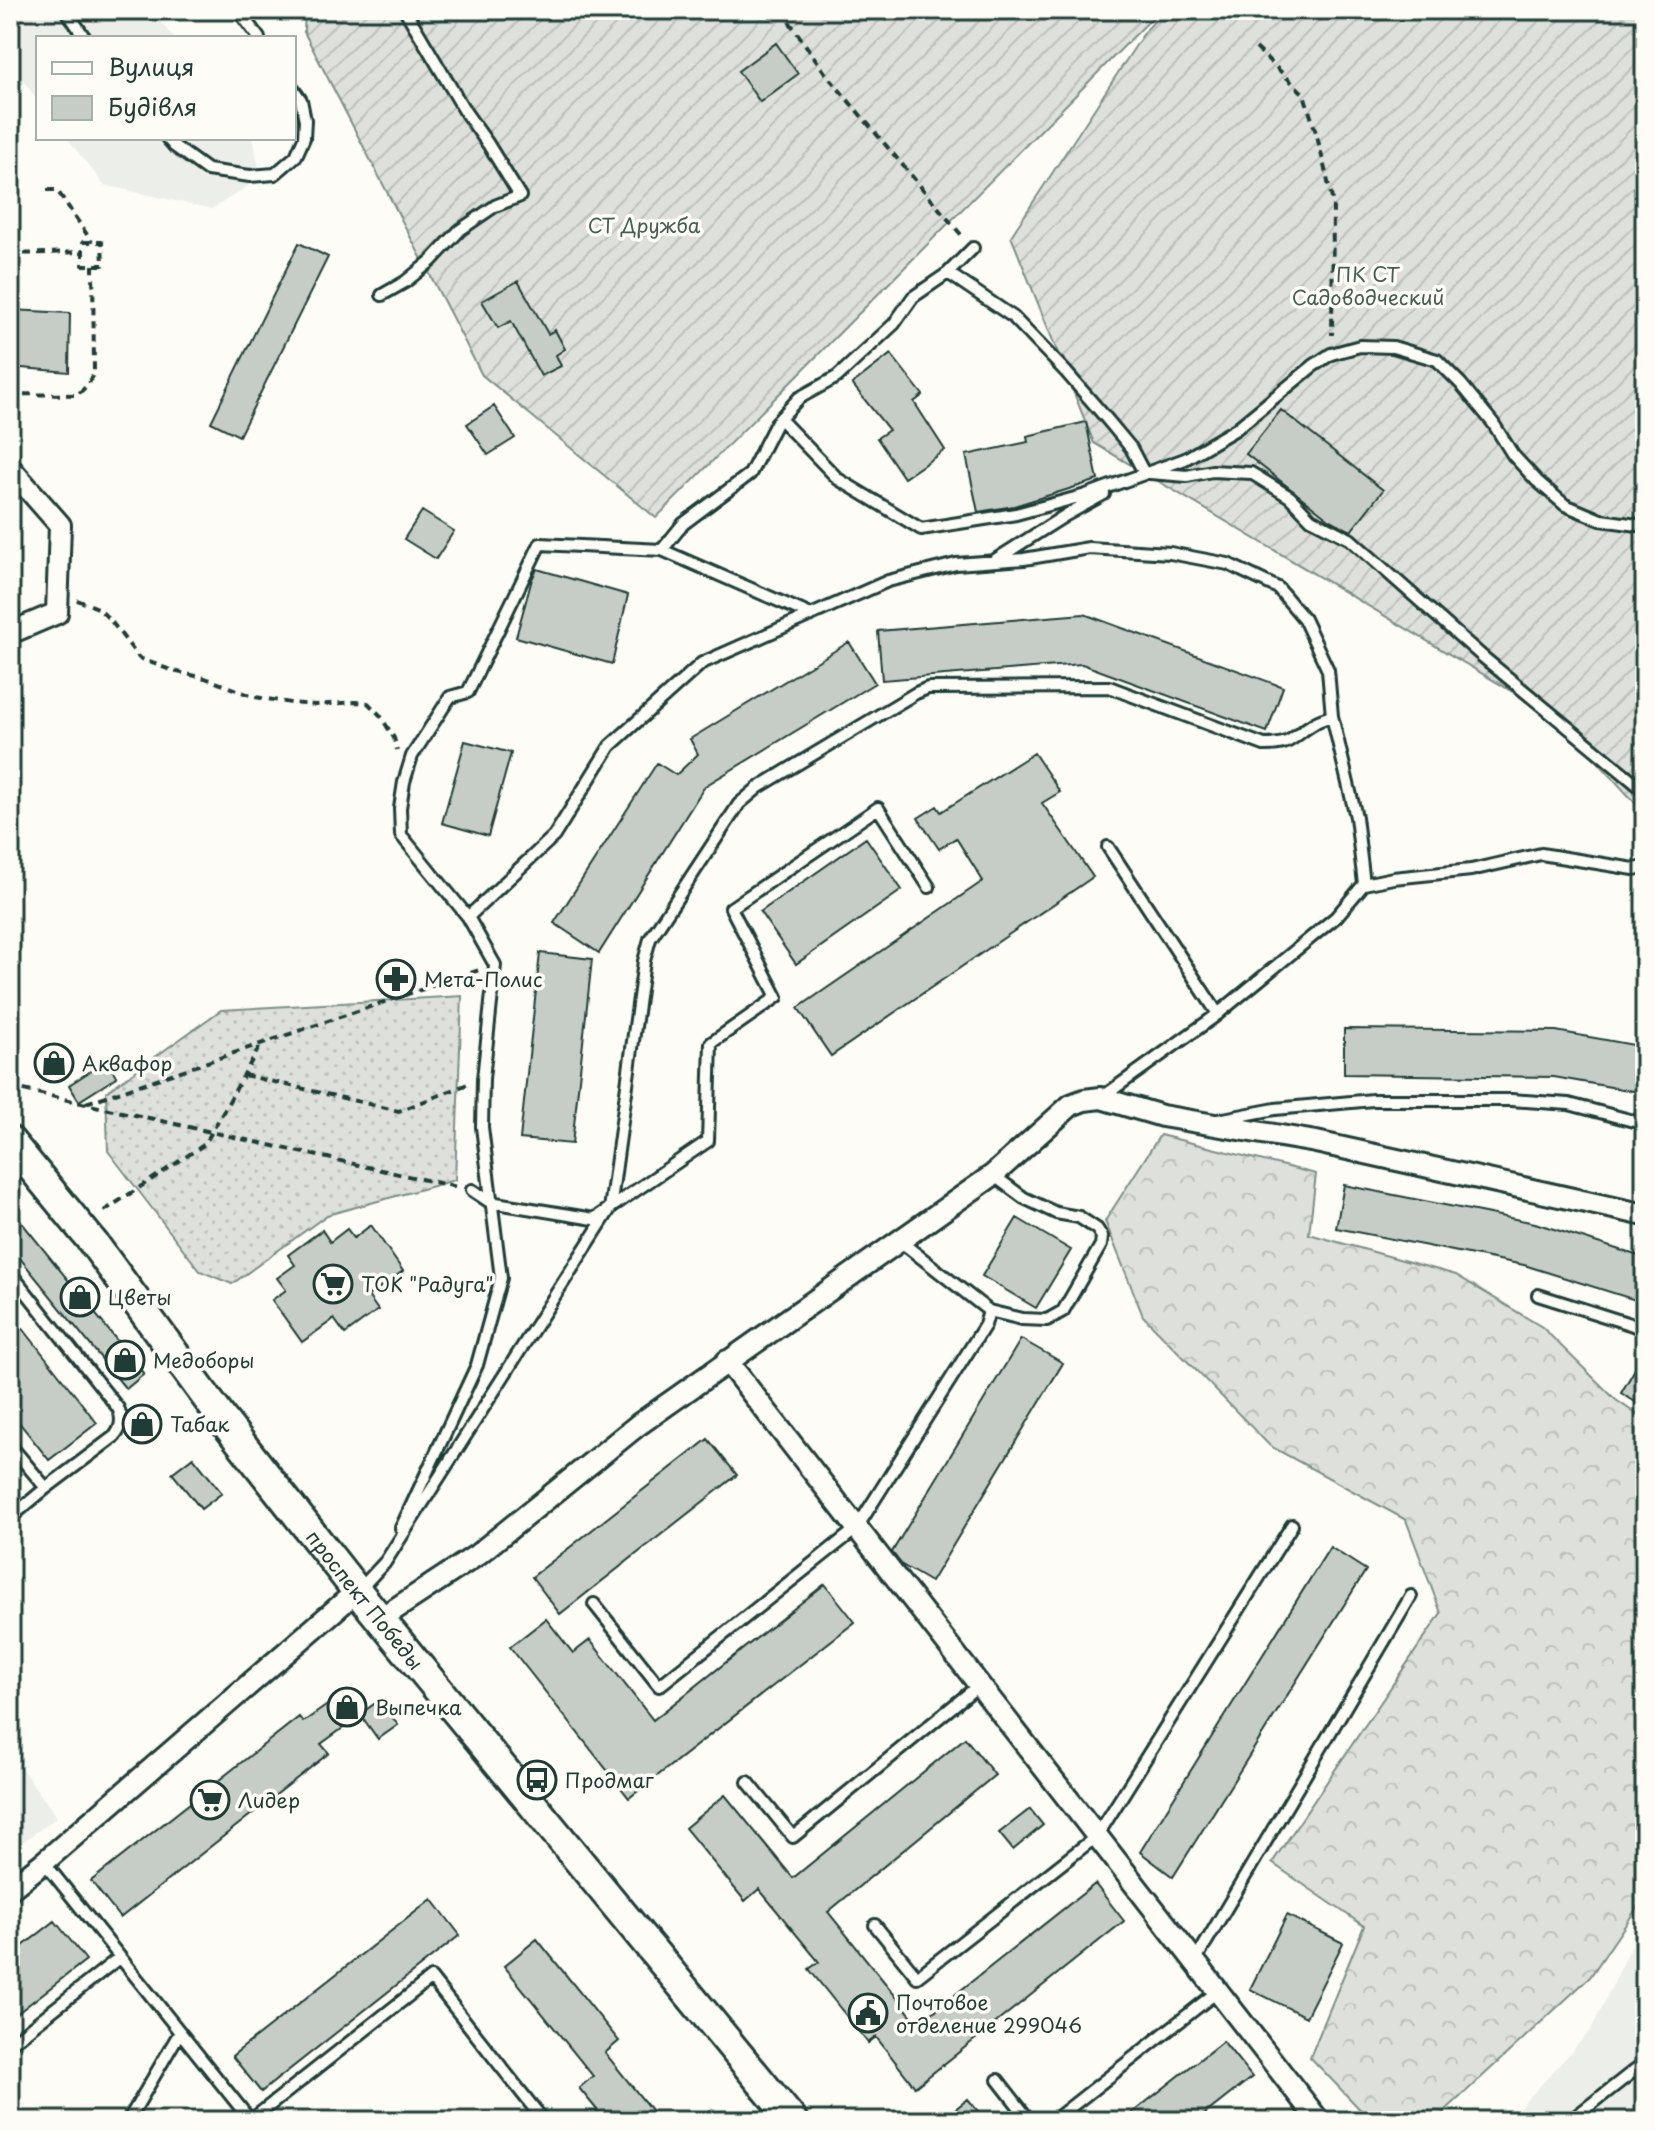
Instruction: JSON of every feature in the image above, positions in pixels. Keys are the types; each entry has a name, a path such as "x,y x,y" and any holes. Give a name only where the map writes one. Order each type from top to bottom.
{"street":[{"path":"10,468 60,525 57,613 10,633"},
{"path":"380,1619 477,1555 638,1425 993,1175 1071,1105 1084,1100 1101,1098 1162,1116 1316,1142 1645,1215"},
{"name":"проспект Победы","path":"10,1141 95,1245 223,1420 357,1591 793,2121"},
{"path":"727,1361 1319,2121"},
{"path":"10,1889 357,1591"}],"lane":[{"path":"66,10 84,36"},
{"path":"238,10 258,36"},
{"path":"382,295 405,282 431,261 460,230 495,206 520,196 405,10"},
{"path":"169,140 207,170 250,176 275,174 296,156 304,138 305,120 301,100 296,93"},
{"path":"662,550 683,524 750,474 780,419 799,398 837,377 857,360 894,324 913,297 948,273 973,248"},
{"path":"948,273 1013,317 1106,418 1131,448 1144,473"},
{"path":"780,419 838,479 921,529 1016,514 1086,495 1185,459 1236,429 1331,354 1360,346 1393,347 1437,360 1493,423 1513,455 1565,505 1601,520 1645,526"},
{"path":"994,561 1066,515 1144,473 1187,476 1212,471 1251,473 1290,497 1311,519 1350,539 1483,657 1645,791"},
{"path":"384,1564 477,1365 501,1278 482,1127 483,1079 495,965 468,917 401,835 400,808 412,756 450,697 468,692 540,544 662,550 811,615"},
{"path":"468,917 554,836 610,746 702,663 888,581 956,564 1024,559 1089,548 1170,553 1228,564 1278,588 1304,619 1328,670 1332,716 1356,817 1364,884"},
{"path":"357,1591 384,1564 610,1209 644,961 650,939 739,804 759,787 928,688 1109,687 1264,745 1280,745 1294,740 1313,724 1332,716"},
{"path":"472,1190 490,1202 594,1219 708,1141 711,1043 777,997 731,908 878,808 929,887"},
{"path":"1108,847 1218,1014"},
{"path":"1101,1098 1218,1014 1336,917 1364,884 1471,870 1541,854 1634,869 1645,867"},
{"path":"1205,1123 1275,1109 1373,1100 1511,1100 1569,1104 1645,1124"},
{"path":"900,1241 989,1311 1022,1319 1047,1320 1063,1311 1101,1245 1102,1237 1097,1229 1079,1217 1056,1213 1024,1198 993,1175"},
{"path":"10,1272 121,1414 120,1430 115,1436 10,1518"},
{"path":"1538,1295 1645,1331"},
{"path":"594,1604 659,1686 856,1529 985,1325 989,1311"},
{"path":"10,1445 46,1488"},
{"path":"875,1925 917,1977 1097,1836 1292,1525"},
{"path":"1195,1961 1411,1596"},
{"path":"748,1782 793,1837 979,1685"},
{"path":"44,1862 251,2121 431,1978 544,2121"},
{"path":"10,2044 120,1957"},
{"path":"1053,2121 1218,1991"},
{"path":"128,2121 180,2032"},
{"path":"1570,2121 1645,2062"},
{"path":"998,2080 1030,2121"}],"path":[{"path":"781,10 826,74 973,248"},
{"path":"1256,48 1304,94 1317,136 1333,203 1331,354"},
{"path":"47,190 57,190 92,242"},
{"path":"83,242 92,242 102,242 103,265 83,265 83,242"},
{"path":"10,254 82,252"},
{"path":"10,394 77,395 89,384 94,371 93,265"},
{"path":"59,594 98,608 139,658 173,671 205,678 255,697 291,703 368,703 380,715 394,738 398,752"},
{"path":"84,1104 495,965"},
{"path":"104,1211 205,1144 261,1044"},
{"path":"244,1075 399,1111 483,1079"},
{"path":"10,1087 472,1190"}],"shaded area":[{"path":"10,10 151,10 172,36 36,36 36,97 10,64"},
{"path":"69,140 253,140 261,178 212,209 104,185"},
{"path":"10,1753 57,1817 10,1851"},
{"path":"1645,1918 1645,2121 1508,2121 1591,2030"}],"green space":[{"name":"СТ Дружба","path":"305,10 1160,10 656,518 482,375 304,32"},
{"name":"ПК СТ Садоводческий","path":"1165,10 1645,10 1645,814 1560,720 1094,443 1011,236 1146,30"},
{"path":"462,996 455,1180 327,1215 232,1284 200,1271 108,1151 106,1092 221,1010"},
{"path":"1160,1135 1316,1174 1309,1234 1456,1275 1542,1327 1616,1400 1645,1420 1645,1896 1590,1977 1434,2121 1371,2121 1310,2057 1364,1926 1272,1863 1441,1613 1406,1520 1270,1446 1143,1316 1105,1221"}],"building":[{"path":"776,43 798,74 760,102 738,71"},
{"path":"299,243 328,257 239,436 211,422"},
{"path":"518,281 548,334 555,330 565,349 556,355 561,366 541,376 511,321 498,328 482,301"},
{"path":"11,310 70,313 69,372 10,367"},
{"path":"891,354 923,395 914,402 945,450 904,478 877,438 889,430 852,384"},
{"path":"494,406 515,438 488,455 467,424"},
{"path":"1281,410 1383,490 1351,531 1329,519 1246,454"},
{"path":"1086,422 1098,480 1014,506 978,512 966,455 1028,442 1027,436"},
{"path":"422,511 454,531 436,559 404,539"},
{"path":"537,569 628,595 612,664 516,637"},
{"path":"1084,614 1283,687 1267,732 1082,664 882,680 878,631"},
{"path":"849,642 875,683 705,786 599,953 554,923 657,763 676,775 698,754 690,739"},
{"path":"465,741 511,753 488,836 442,823"},
{"path":"1034,753 1060,792 1042,803 1093,877 831,1056 798,1008 983,881 956,838 939,849 918,818 937,806 941,812"},
{"path":"866,838 902,890 796,964 760,912"},
{"path":"540,953 592,959 572,1144 520,1139"},
{"path":"1344,1029 1556,1031 1645,1047 1645,1093 1554,1077 1344,1074"},
{"path":"106,1061 117,1077 79,1101 69,1085"},
{"path":"1344,1185 1535,1223 1645,1258 1645,1303 1524,1265 1336,1228"},
{"path":"10,1208 144,1374 126,1389 10,1246"},
{"path":"1017,1218 1071,1250 1036,1308 982,1276"},
{"name":"ТОК \"Радуга\"","path":"371,1225 403,1271 368,1296 378,1310 345,1334 334,1319 302,1342 272,1300 286,1290 277,1278 295,1265 288,1255 322,1230 330,1242 347,1229 354,1238"},
{"path":"10,1312 97,1423 49,1460 10,1411"},
{"path":"1021,1339 1063,1363 931,1582 902,1565 892,1552"},
{"path":"1645,1352 1645,1408 1621,1393"},
{"name":"Табак","path":"147,1408 158,1425 138,1440 128,1427 129,1421"},
{"path":"708,1439 737,1475 560,1614 532,1577"},
{"path":"193,1457 222,1493 201,1509 172,1473"},
{"path":"1330,1547 1366,1570 1173,1877 1140,1852"},
{"path":"825,1584 855,1622 629,1798 510,1647 546,1619 573,1653 590,1640 653,1720"},
{"path":"345,1693 361,1715 321,1744 329,1753 120,1918 91,1881 299,1717 303,1722"},
{"path":"380,1700 398,1725 378,1739 360,1714"},
{"path":"965,1738 995,1775 828,1912 918,2024 1095,1884 1124,1921 915,2087 876,2037 868,2043 809,1969 819,1962 759,1889 745,1901 685,1828 725,1795 793,1878"},
{"path":"1030,1809 1043,1825 1013,1850 999,1833"},
{"path":"432,1899 460,1935 261,2092 232,2056"},
{"path":"1287,1915 1343,1943 1306,2017 1250,1989"},
{"path":"55,1921 86,1960 10,2019 10,1956"},
{"path":"537,1939 619,2041 605,2053 660,2121 606,2121 579,2088 593,2076 504,1966"},
{"path":"1223,2041 1252,2077 1196,2121 1122,2121"},
{"path":"968,2099 986,2121 940,2121"}],"place":[{"name":"Мета-Полис","path":"396,979"},
{"name":"Аквафор","path":"54,1063"},
{"name":"ТОК \"Радуга\"","path":"333,1284"},
{"name":"Цветы","path":"80,1297"},
{"name":"Медоборы","path":"125,1360"},
{"name":"Табак","path":"142,1424"},
{"name":"Выпечка","path":"347,1707"},
{"name":"Продмаг","path":"537,1780"},
{"name":"Лидер","path":"210,1800"},
{"name":"Почтовое отделение 299046","path":"868,2013"}]}
